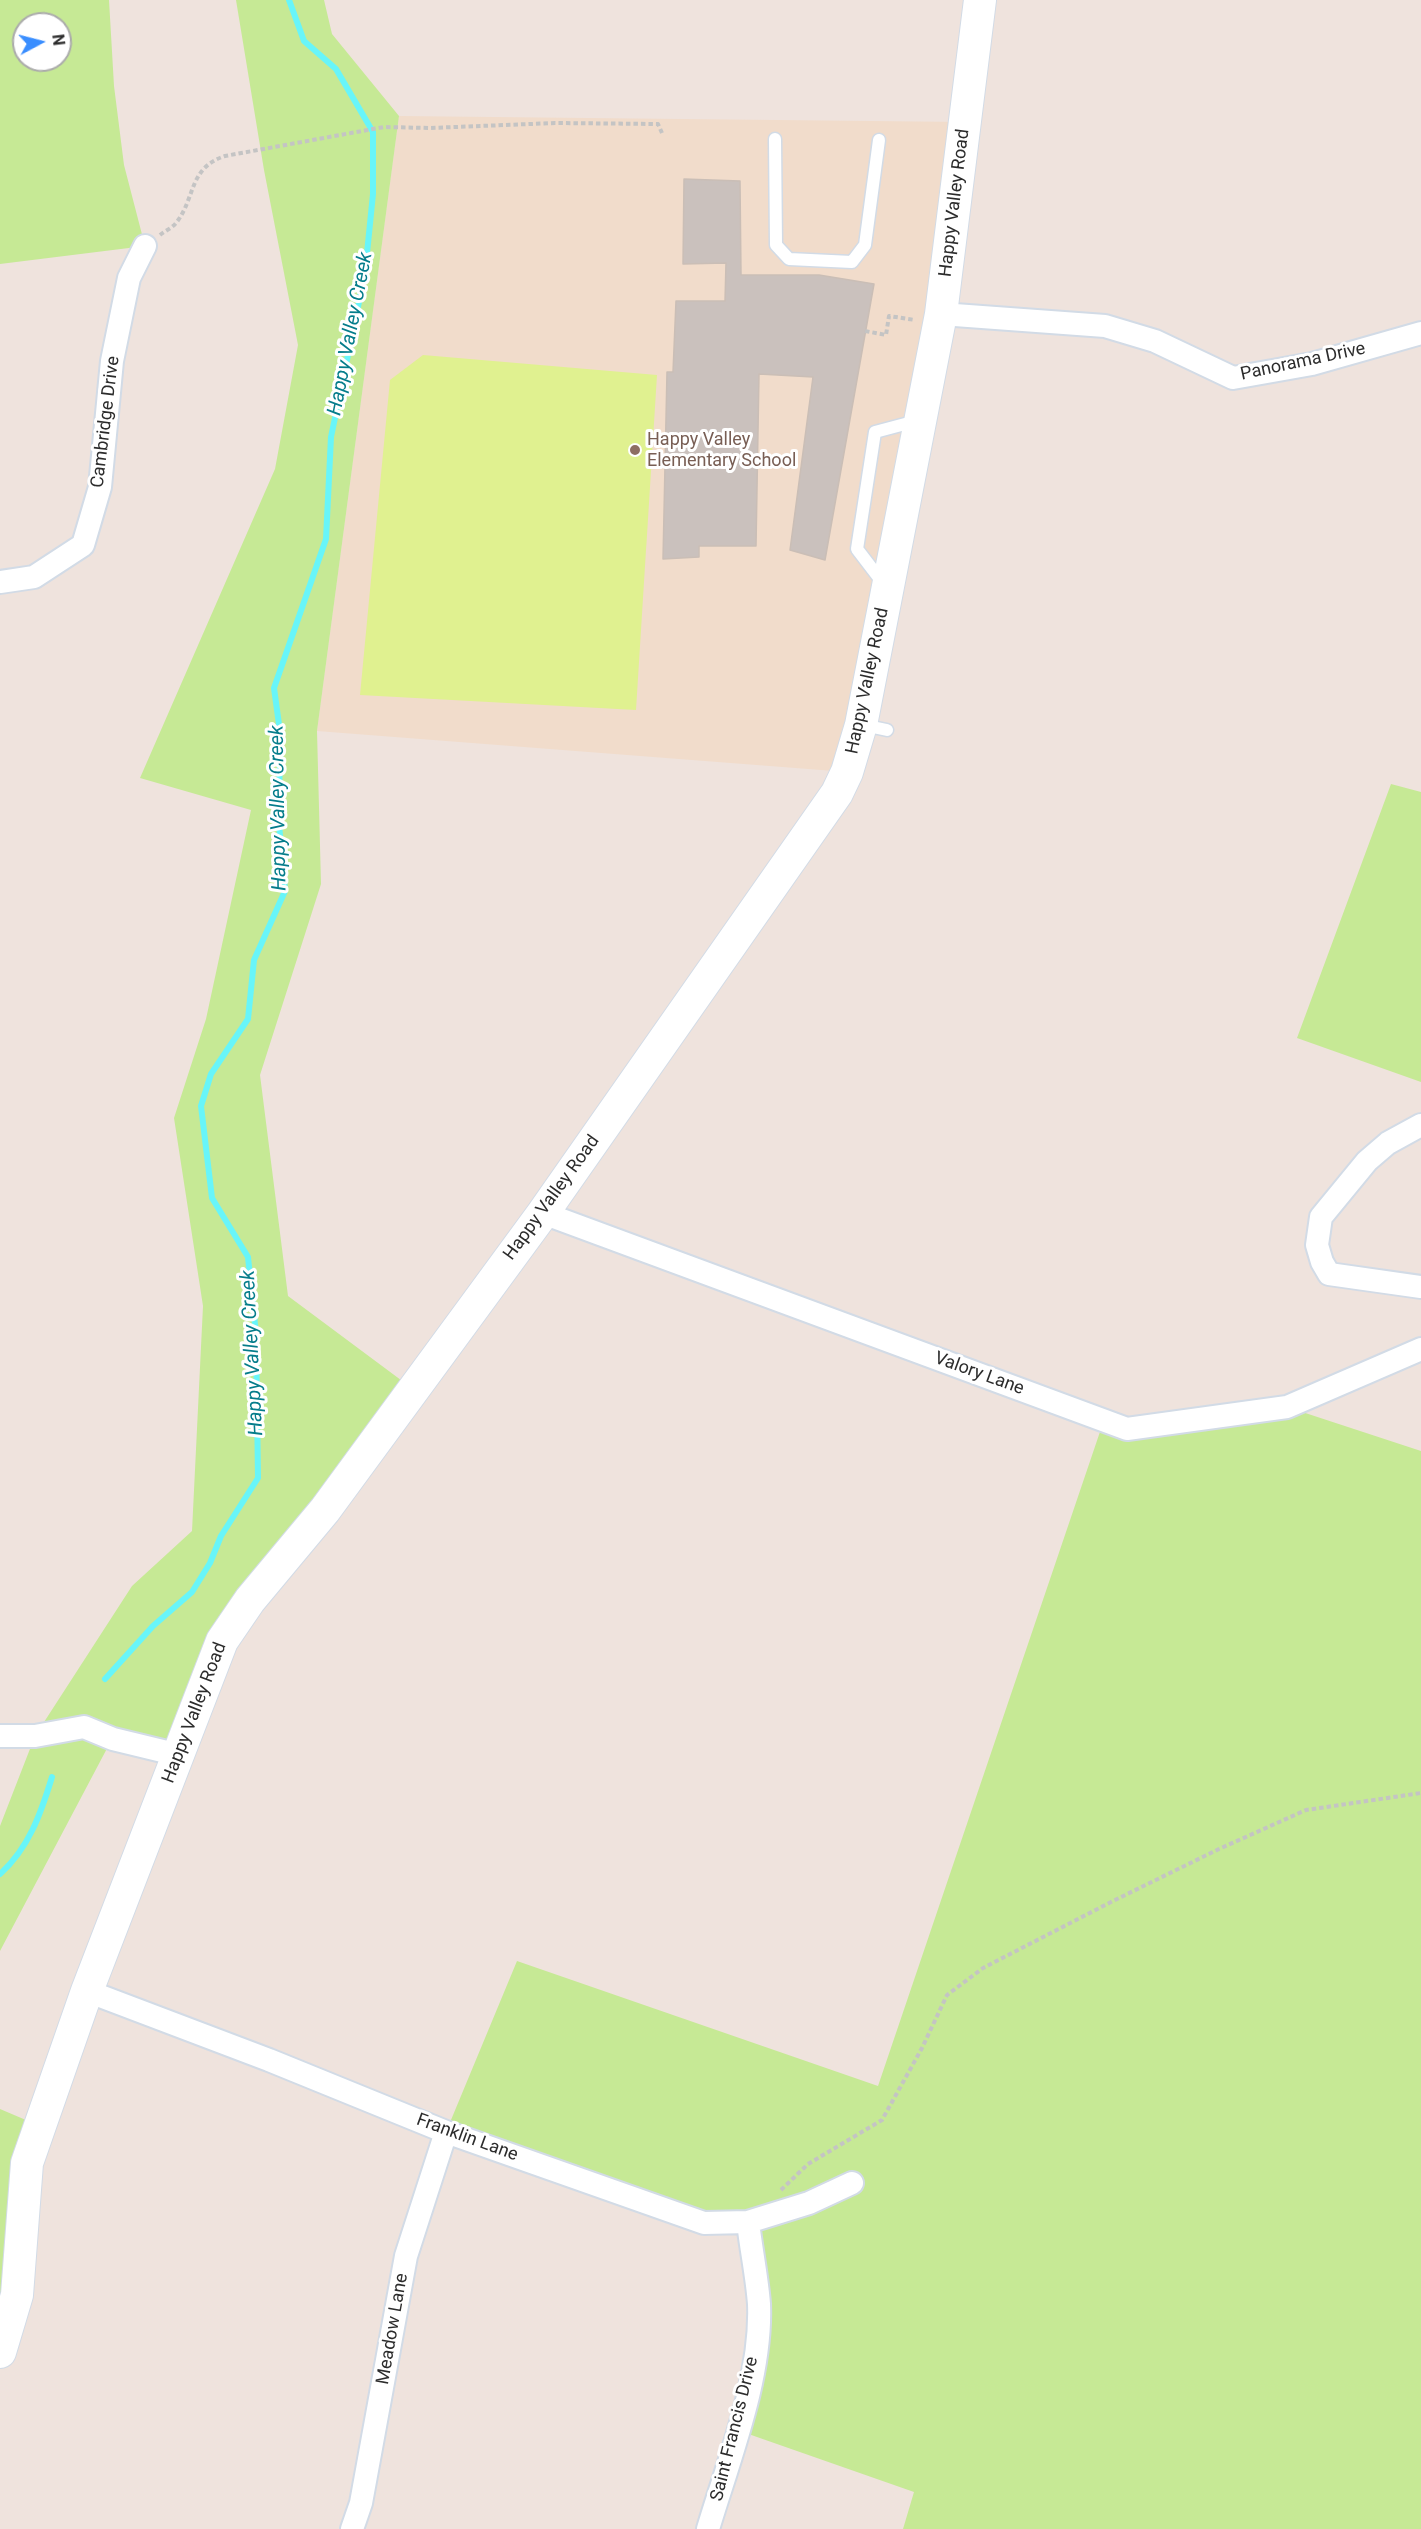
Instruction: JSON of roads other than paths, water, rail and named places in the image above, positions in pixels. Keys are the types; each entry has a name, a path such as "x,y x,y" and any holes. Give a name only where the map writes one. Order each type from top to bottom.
{"street":[{"name":"Happy Valley Road","path":"0,2352 17,2295 27,2163 87,1991 222,1641 250,1600 325,1510 543,1213 837,793 874,727 888,588 940,319 980,0"},
{"name":"Cambridge Drive","path":"0,582 34,577 83,545 100,487 112,361 129,278 145,246"},
{"name":"Panorama Drive","path":"940,319 1105,326 1155,341 1233,378 1312,364 1421,333"},
{"path":"1421,1125 1388,1143 1367,1161 1321,1217 1317,1245 1322,1262 1329,1274 1421,1287"},
{"name":"Valory Lane","path":"543,1213 1127,1429 1287,1407 1421,1349"},
{"path":"0,1736 34,1736 84,1727 113,1738 178,1755"},
{"name":"Franklin Lane","path":"87,1991 259,2056 446,2132 704,2223 748,2222 809,2203 852,2183"},
{"name":"Meadow Lane","path":"352,2529 361,2503 406,2256 446,2132"},
{"name":"Saint Francis Drive","path":"708,2529 746,2402 755,2358 759,2305 748,2222"}],"lane":[{"path":"775,139 776,245 789,259 852,262 865,245 879,140"},
{"path":"888,588 857,549 875,432 921,419"}],"waterway":[{"name":"Happy Valley Creek","path":"105,1679 153,1626 192,1592 210,1563 221,1536 258,1478 256,1334 248,1257 212,1198 201,1106 211,1074 248,1019 254,960 285,891 278,813 281,739 274,688 326,539 331,437 365,273 373,194 373,132 336,69 304,41 289,0"},
{"name":"Happy Valley Creek","path":"0,1874 19,1853 33,1829 52,1777"}],"place":[{"name":"Happy Valley Elementary School","path":"635,450"}]}
